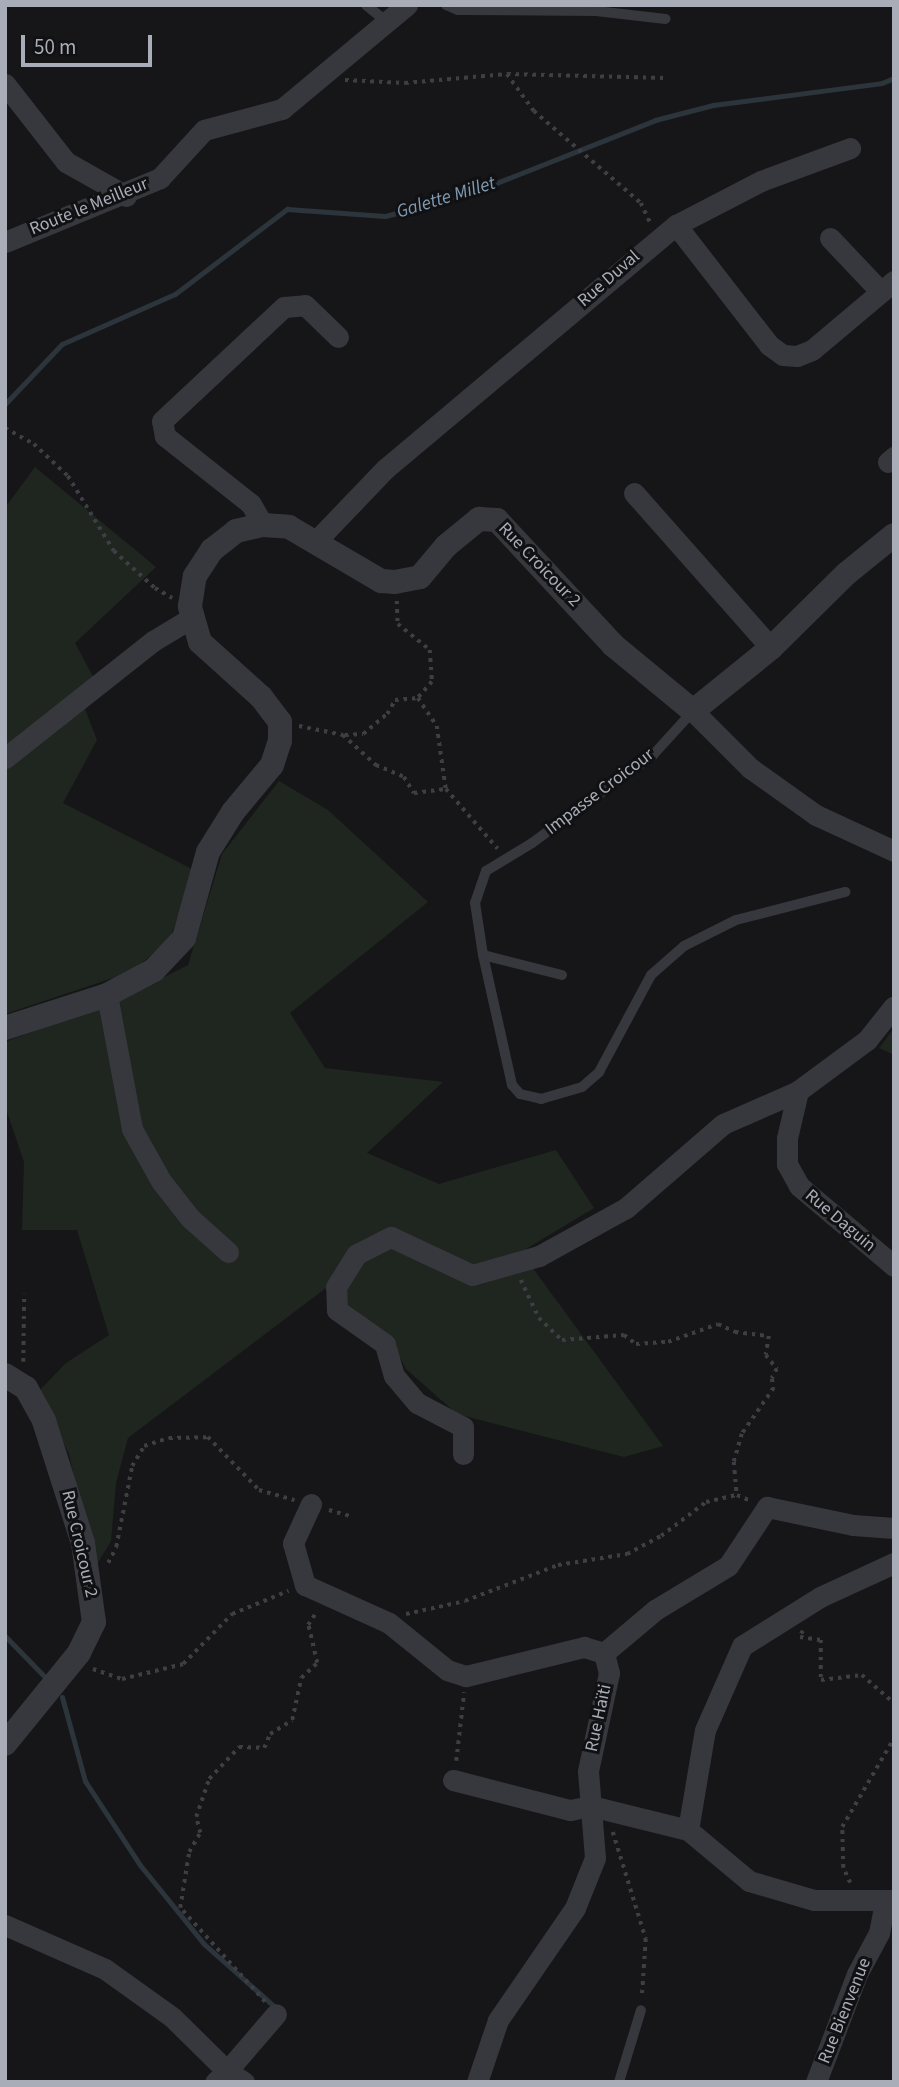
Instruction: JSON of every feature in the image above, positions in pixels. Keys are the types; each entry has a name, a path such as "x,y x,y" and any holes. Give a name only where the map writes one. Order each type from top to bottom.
{"street":[{"name":"Route le Meilleur","path":"5,242 126,196 160,178 204,130 282,109 407,5"},
{"path":"5,84 66,162 126,196"},
{"name":"Rue Duval","path":"316,541 385,469 658,236 761,181 850,148"},
{"path":"676,225 769,345 783,355 797,356 812,350 887,286 830,238"},
{"path":"263,525 251,504 164,436 162,421 284,307 305,305 338,337"},
{"path":"634,493 771,648"},
{"name":"Rue Croicour 2","path":"395,582 420,577 446,546 479,519 497,520 613,646 693,710"},
{"path":"5,1028 107,995 154,970 184,938 208,852 233,812 272,765 280,741 280,722 261,697 200,642 191,612 195,576 212,551 236,531 263,525 289,527 381,581 395,582"},
{"name":"Impasse Croicour","path":"693,710 771,648 846,574 894,535"},
{"path":"5,758 191,612"},
{"path":"693,710 750,768 816,816 894,851"},
{"path":"107,995 132,1129 176,1199 228,1252"},
{"path":"463,1454 463,1427 417,1403 394,1376 385,1344 337,1310 336,1287 357,1254 391,1237 472,1275 539,1256 626,1208 723,1124 798,1091 867,1040 894,1006"},
{"name":"Rue Daguin","path":"798,1091 787,1138 788,1164 799,1186 894,1266"},
{"name":"Rue Croicour 2","path":"5,1744 71,1662 94,1622 93,1594 68,1487 44,1421 16,1382"},
{"path":"311,1504 293,1543 311,1587 389,1623 447,1670 466,1676 584,1647 604,1653 655,1610 729,1566 767,1507 853,1525 894,1528"},
{"path":"688,1830 705,1730 742,1646 820,1597 894,1563"},
{"name":"Rue Haïti","path":"477,2082 498,2020 575,1908 595,1858 598,1808 587,1771 609,1673 604,1653"},
{"path":"453,1780 570,1810 598,1808 688,1830 749,1881 814,1900 890,1900"},
{"name":"Rue Bienvenue","path":"816,2082 857,1974 879,1933 890,1900"},
{"path":"5,1926 105,1969 172,2017 229,2078 276,2014"}],"lane":[{"path":"366,5 387,22"},
{"path":"446,5 458,10 596,12 666,19"},
{"name":"Impasse Croicour","path":"693,710 653,755 507,859 486,871 475,903 483,955 512,1084 520,1094 541,1099 582,1087 599,1072 646,983 684,946 736,920 845,891"},
{"path":"483,955 562,975"},
{"path":"620,2082 641,2010"}],"path":[{"path":"327,72 353,84 507,74 666,78"},
{"path":"507,74 534,111 641,203 658,236"},
{"path":"5,428 34,444 68,476 114,551 155,588 191,612"},
{"path":"280,722 343,735 363,734 387,714 395,700 418,698 432,682 430,650 398,624 395,582"},
{"path":"418,698 436,726 446,789 507,859"},
{"path":"343,735 376,765 404,777 414,793 446,789"},
{"path":"517,1262 523,1291 539,1318 562,1340 625,1335 636,1344 668,1342 718,1324 735,1332 769,1336 766,1355 777,1369 772,1379 774,1388 742,1434 733,1462 737,1495"},
{"path":"16,1382 24,1294"},
{"path":"93,1594 116,1547 132,1466 144,1446 169,1438 208,1437 259,1490 352,1517"},
{"path":"389,1623 409,1612 465,1601 558,1565 627,1553 661,1536 706,1502 737,1495 767,1507"},
{"path":"71,1662 122,1679 183,1664 232,1614 311,1587 317,1613 308,1625 317,1663 301,1678 292,1720 271,1734 264,1748 239,1747 209,1779 196,1817 200,1832 189,1852 180,1908 276,2014"},
{"path":"805,1628 800,1637 821,1640 821,1680 862,1675 894,1703"},
{"path":"453,1780 466,1676"},
{"path":"859,1900 842,1868 842,1827 894,1738"},
{"path":"598,1808 646,1940 641,2010"}],"shaded area":[{"path":"35,467 156,567 75,643 95,680 78,691 97,740 63,803 194,870 169,942 128,973 5,1014 5,508"},
{"path":"279,781 328,810 428,902 290,1013 325,1068 443,1082 367,1153 439,1184 556,1150 594,1208 521,1252 663,1446 624,1457 457,1414 406,1369 387,1334 326,1288 128,1438 116,1483 111,1541 94,1569 69,1454 39,1391 66,1363 109,1335 77,1230 22,1230 24,1162 5,1106 5,1042 123,998 188,965 222,854"},
{"path":"894,1028 894,1055 879,1048"}],"waterway":[{"name":"Galette Millet","path":"5,404 62,344 175,294 287,209 385,216 461,197 655,120 713,105 882,83 894,78"},
{"path":"5,1636 46,1678"},
{"path":"62,1697 85,1781 140,1865 204,1944 275,2007"}]}
